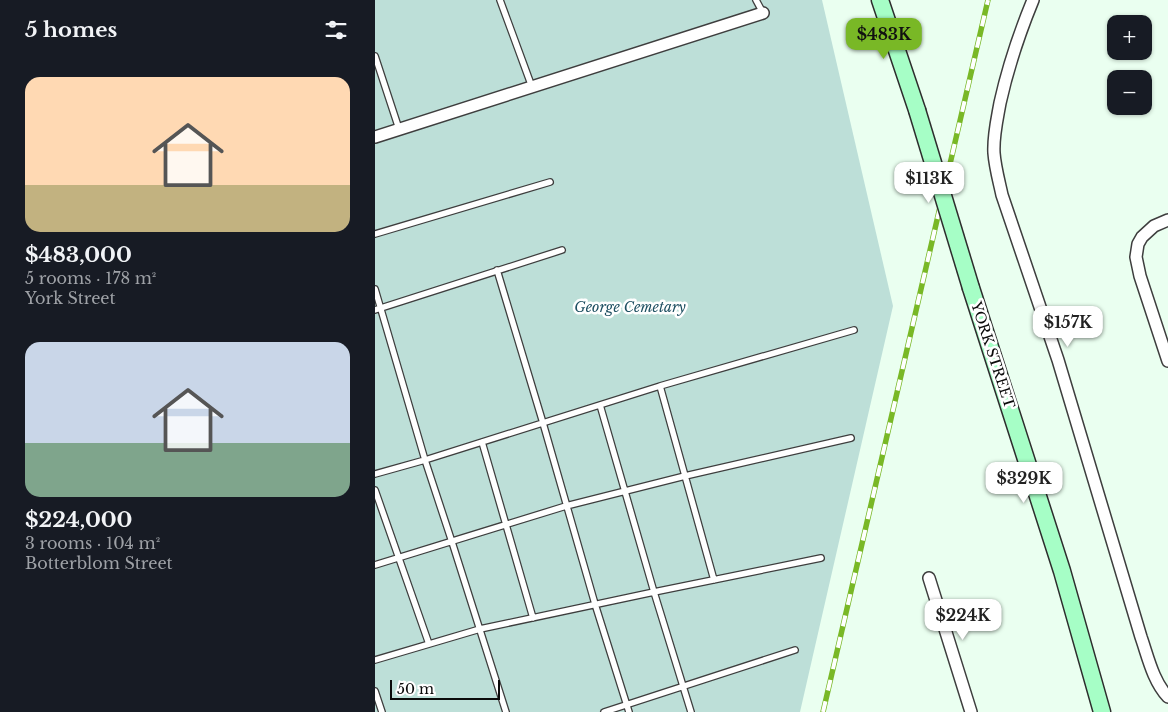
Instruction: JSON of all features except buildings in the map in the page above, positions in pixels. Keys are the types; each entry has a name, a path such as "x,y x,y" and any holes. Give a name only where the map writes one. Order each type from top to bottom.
{"main road":[{"name":"YORK STREET","path":"880,0 917,110 971,288 1062,572 1102,712"}],"street":[{"path":"1033,0 1015,44 995,126 994,154 998,178 1002,195 1058,360 1141,637 1154,674 1168,698"},
{"path":"375,137 763,13"},
{"path":"1168,220 1154,226 1142,237 1138,244 1136,257 1140,276 1168,361"},
{"path":"929,578 971,712"}],"lane":[{"path":"500,0 532,87"},
{"path":"756,0 763,13"},
{"path":"375,56 399,129"},
{"path":"375,234 550,182"},
{"path":"378,309 563,250"},
{"path":"497,270 595,604 629,712"},
{"path":"375,289 378,309 506,712"},
{"path":"375,474 660,386 854,330"},
{"path":"660,386 714,580"},
{"path":"600,405 691,712"},
{"path":"375,565 567,506 685,476 851,438"},
{"path":"482,442 533,618"},
{"path":"375,490 429,644"},
{"path":"375,660 479,629 821,558"},
{"path":"604,712 795,650"},
{"path":"375,691 383,712"}],"green space":[{"name":"George Cemetary","path":"375,0 822,0 893,306 800,712 375,712"}],"railway":[{"path":"823,712 988,0"}]}
